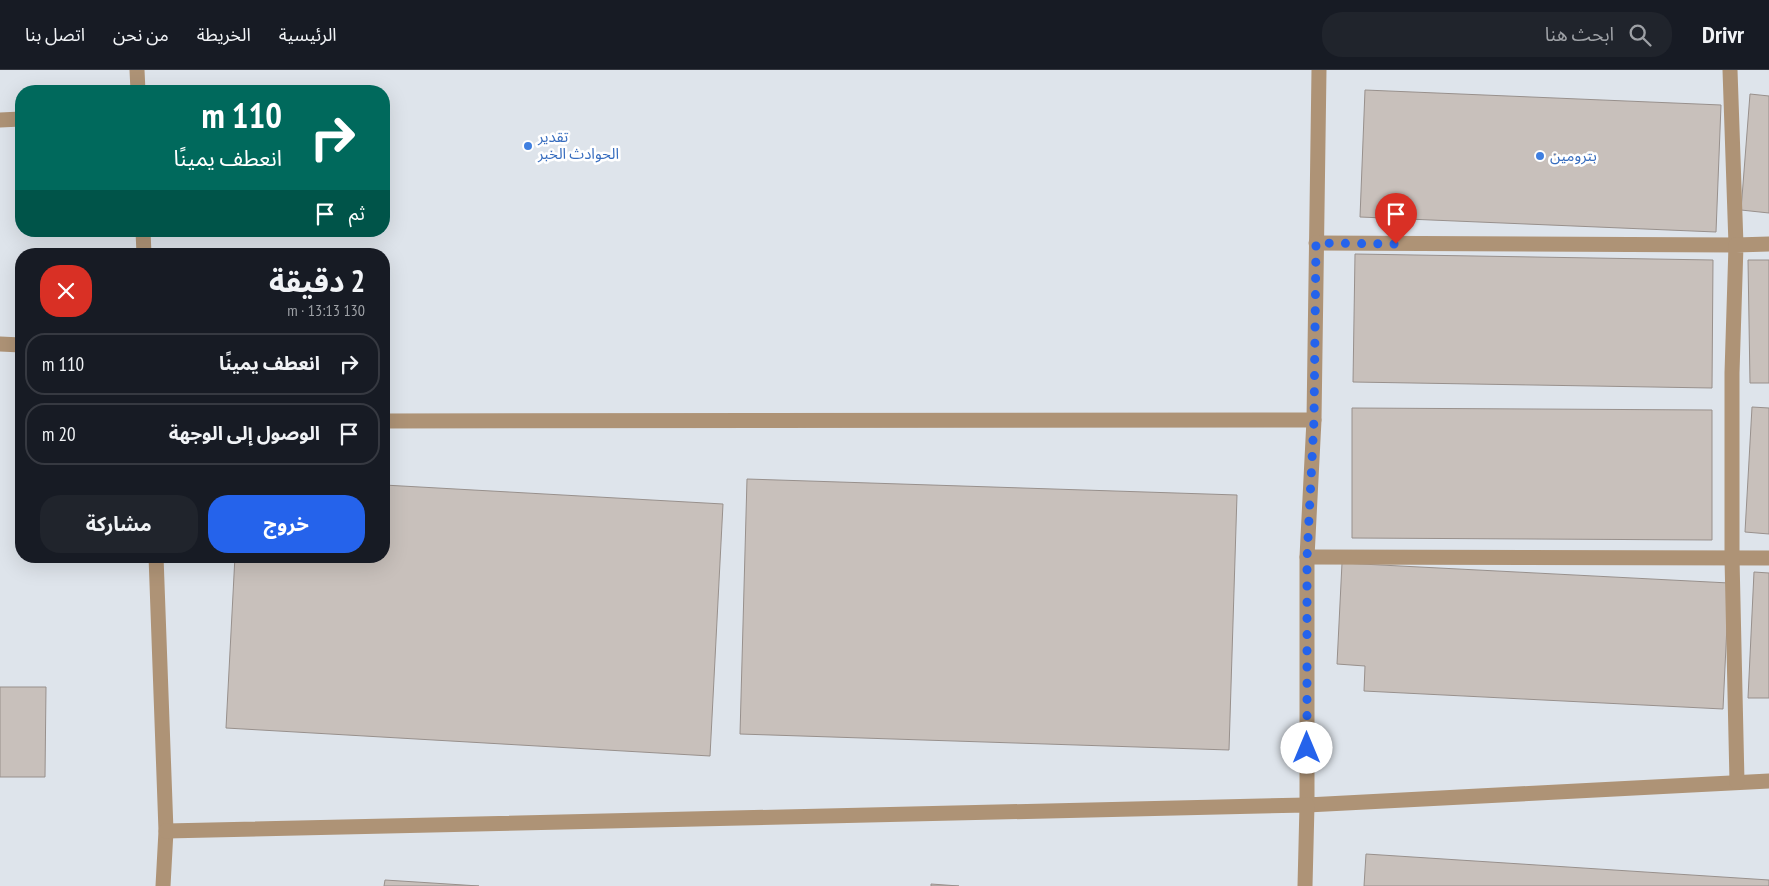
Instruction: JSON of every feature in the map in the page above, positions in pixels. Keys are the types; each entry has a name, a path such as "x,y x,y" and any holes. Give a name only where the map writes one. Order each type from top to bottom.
{"street":[{"path":"138,70 138,85"},
{"path":"1304,886 1307,558 1314,420 1319,70"},
{"path":"1730,70 1736,245 1732,373 1732,558 1737,782"},
{"path":"0,120 15,119"},
{"path":"1316,243 1769,244"},
{"path":"0,344 15,344"},
{"path":"390,421 1314,420"},
{"path":"1307,558 1769,558"},
{"path":"156,563 166,831 163,886"},
{"path":"166,831 1306,805 1769,780"}],"building":[{"path":"1365,90 1721,105 1716,232 1360,217"},
{"path":"1750,94 1769,96 1769,213 1741,210"},
{"path":"1355,254 1713,260 1712,388 1353,382"},
{"path":"1748,260 1769,260 1769,383 1750,383"},
{"path":"1752,407 1769,408 1769,534 1745,532"},
{"path":"1352,408 1712,410 1712,540 1352,538"},
{"path":"747,479 1237,495 1229,750 740,734"},
{"path":"390,485 723,504 710,756 226,728 235,563 390,563"},
{"path":"1342,563 1729,583 1723,709 1364,691 1365,666 1337,664"},
{"path":"1754,572 1769,573 1769,698 1748,698"},
{"path":"0,687 46,687 45,777 0,777"},
{"path":"1366,854 1769,880 1769,886 1364,886"},
{"path":"385,880 479,886 384,886"},
{"path":"931,884 959,886 931,886"}],"place":[{"name":"تقدير الحوادث الخبر","path":"528,146"},
{"name":"بترومين","path":"1540,156"}],"route":[{"path":"1307,748 1307,558 1314,420 1316,243 1396,244"}]}
